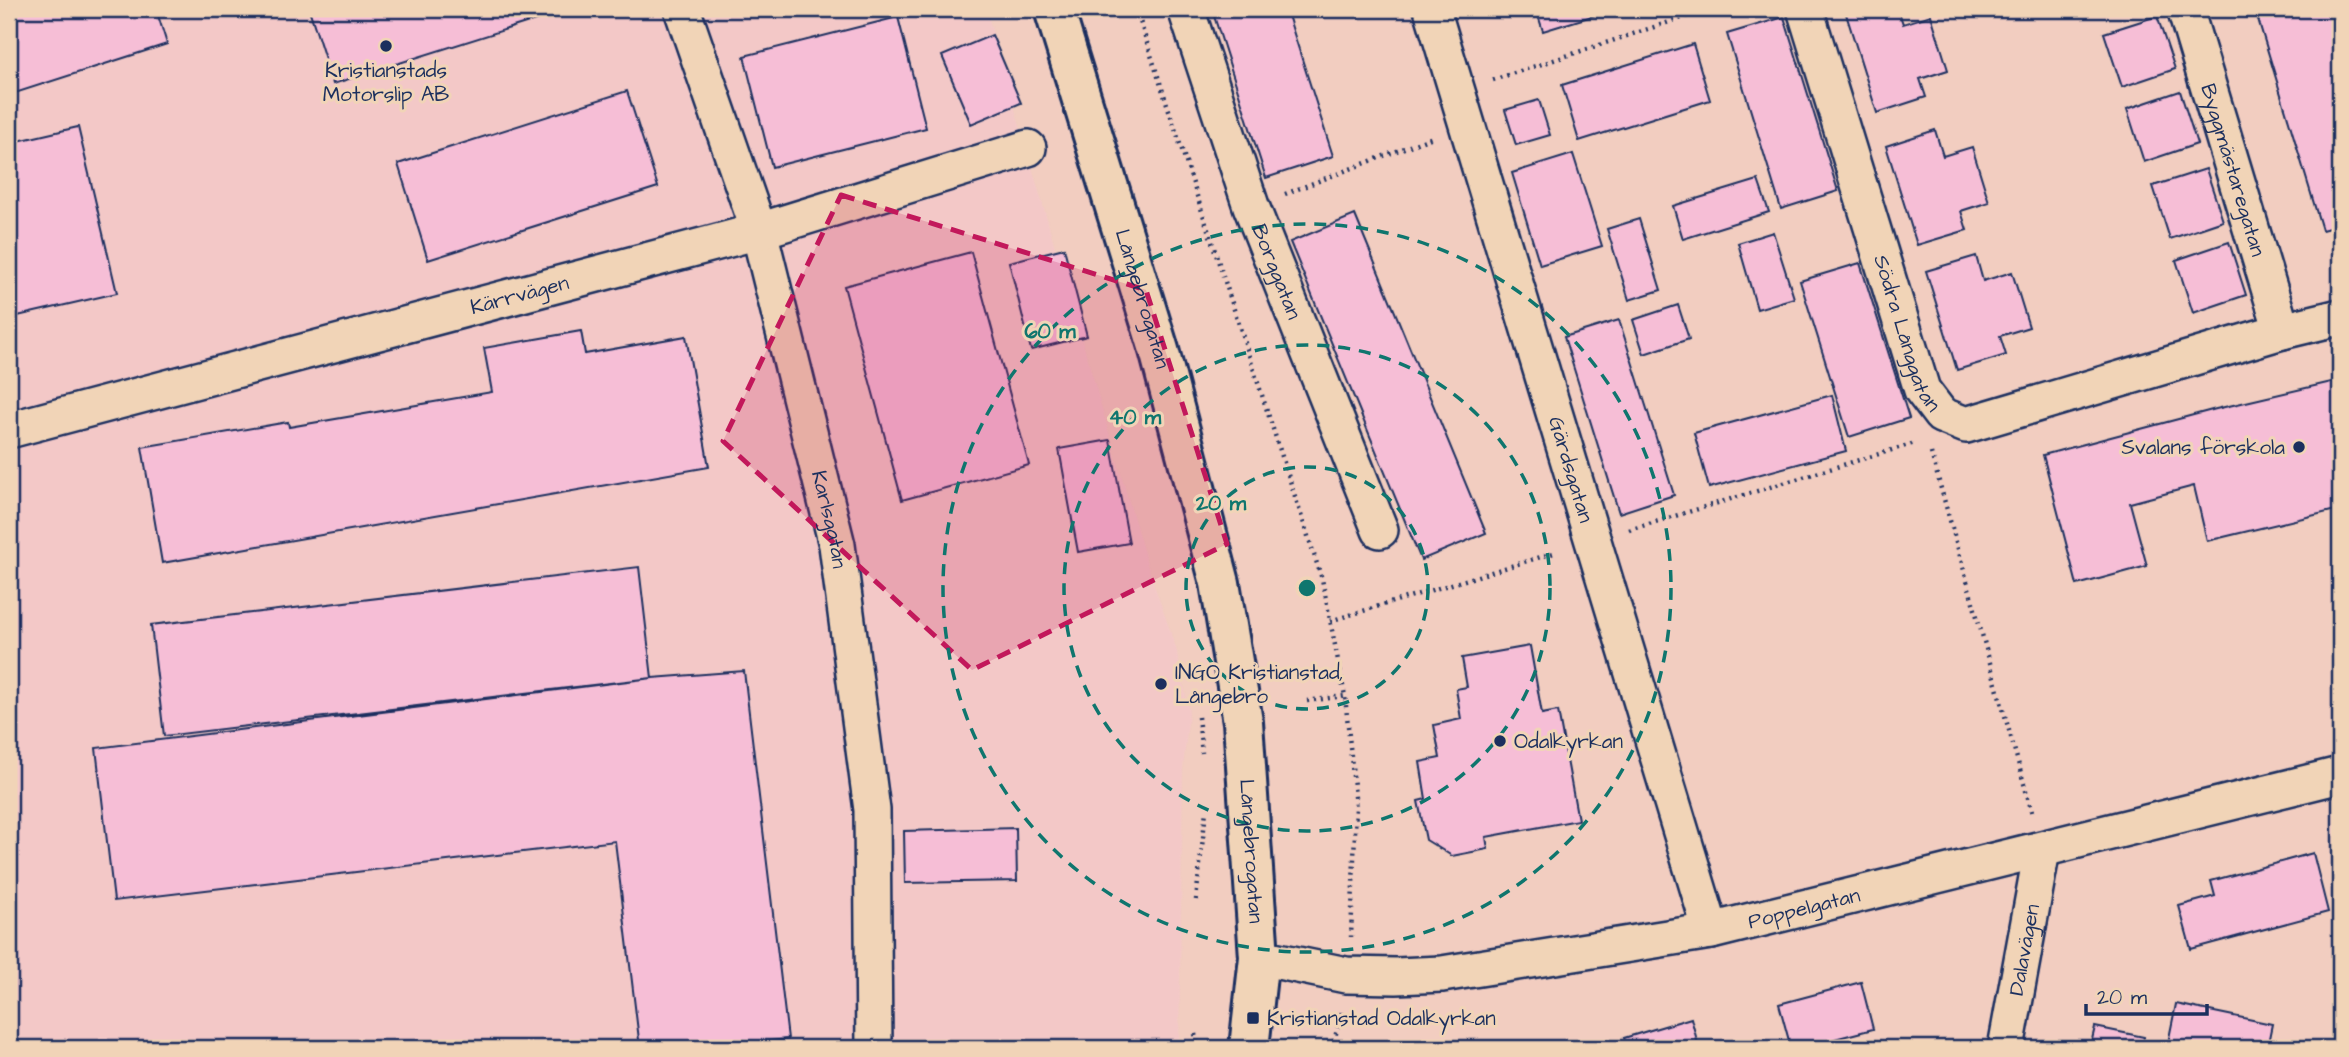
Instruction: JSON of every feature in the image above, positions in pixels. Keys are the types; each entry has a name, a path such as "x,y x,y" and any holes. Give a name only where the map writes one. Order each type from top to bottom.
{"main road":[{"name":"Långebrogatan","path":"1054,9 1158,350 1220,583 1243,722 1259,957 1249,1048"}],"street":[{"name":"Karlsgatan","path":"682,9 759,231 837,545 872,810 874,1048"},
{"name":"Borggatan","path":"1186,9 1251,206 1380,530"},
{"name":"Gärdsgatan","path":"1432,9 1711,931"},
{"name":"Södra Långgatan","path":"1805,9 1922,390 1941,415 1966,425 2282,331 2340,317"},
{"name":"Byggmästaregatan","path":"2185,9 2282,331"},
{"name":"Kärrvägen","path":"9,429 759,231 1028,148"},
{"name":"Poppelgatan","path":"1259,957 1346,975 1443,974 1711,931 2340,775"},
{"name":"Dalavägen","path":"2006,1048 2042,850"}],"path":[{"path":"1136,9 1322,579 1345,696 1356,806 1352,923 1342,1012 1332,1048"},
{"path":"1251,206 1462,108 1709,9"},
{"path":"1330,621 1927,440 2042,850"},
{"path":"1307,701 1345,696"},
{"path":"1195,1034 1198,1048"}],"highlighted area":[{"path":"841,195 1146,290 1227,544 972,670 723,441"}],"shaded area":[{"path":"9,9 986,9 1147,564 1176,648 1189,712 1183,768 1179,1048 9,1048"}],"building":[{"path":"9,9 156,9 167,44 9,95"},
{"name":"Kristianstads Motorslip AB","path":"309,9 570,9 333,84"},
{"path":"1236,9 1286,9 1333,156 1266,178 1214,16"},
{"path":"1536,9 1615,9 1543,31"},
{"path":"1863,9 1898,9 1903,24 1931,15 1948,70 1920,79 1926,97 1877,113 1846,14"},
{"path":"2255,9 2340,9 2340,225 2322,230"},
{"path":"2157,16 2175,69 2122,87 2104,33"},
{"path":"898,17 926,128 772,167 744,56"},
{"path":"1784,17 1838,191 1781,209 1727,34"},
{"path":"992,35 1021,103 971,124 942,56"},
{"path":"1693,44 1710,100 1579,141 1562,85"},
{"path":"627,91 658,187 428,260 398,164"},
{"path":"2180,91 2197,144 2144,162 2127,109"},
{"path":"1539,100 1550,135 1516,145 1505,110"},
{"path":"78,127 117,293 9,318 9,143"},
{"path":"1935,130 1943,156 1972,147 1989,202 1961,211 1967,230 1917,245 1886,146"},
{"path":"1573,154 1602,246 1540,265 1512,173"},
{"path":"2206,169 2223,221 2170,239 2153,186"},
{"path":"1758,180 1769,212 1683,239 1673,206"},
{"path":"1355,215 1486,533 1421,560 1290,242"},
{"path":"1639,219 1661,290 1629,300 1607,229"},
{"path":"1773,232 1794,298 1757,309 1738,243"},
{"path":"2229,242 2246,295 2193,313 2176,260"},
{"path":"1064,248 1087,336 1031,350 1009,262"},
{"path":"971,252 1029,465 902,500 844,286"},
{"path":"1976,256 1983,281 2012,272 2029,327 2000,336 2006,355 1957,370 1926,271"},
{"path":"1860,263 1909,418 1849,437 1800,281"},
{"path":"1678,305 1689,339 1644,354 1633,320"},
{"path":"1619,320 1674,495 1619,513 1564,337"},
{"path":"581,331 585,354 686,336 709,467 162,563 142,447 288,422 289,427 492,392 484,348"},
{"path":"2340,380 2340,509 2207,541 2194,486 2130,503 2147,566 2077,585 2043,455 2216,409"},
{"path":"1832,395 1846,451 1709,488 1694,433"},
{"path":"1110,440 1129,543 1078,552 1059,449"},
{"path":"639,567 652,678 164,736 151,625"},
{"path":"9,630 12,1048 9,1048"},
{"name":"Odalkyrkan","path":"1530,646 1542,714 1558,711 1578,820 1486,837 1488,849 1452,856 1426,840 1418,801 1426,799 1420,762 1440,758 1434,725 1461,719 1456,689 1467,687 1462,658"},
{"path":"744,671 788,1039 709,1048 640,1048 615,841 114,901 96,748 652,678"},
{"path":"1016,828 1017,881 905,883 904,831"},
{"path":"2313,853 2328,912 2191,949 2179,906 2215,896 2211,881"},
{"path":"1861,982 1873,1029 1791,1048 1779,1004"},
{"path":"2176,1004 2272,1024 2267,1048 2167,1048"},
{"path":"1691,1018 1699,1048 1628,1048 1624,1038"},
{"path":"2095,1027 2144,1037 2142,1048 2090,1048"}],"place":[{"name":"Kristianstads Motorslip AB","path":"386,46"},
{"name":"Svalans förskola","path":"2299,447"},
{"name":"INGO Kristianstad, Långebro","path":"1161,684"},
{"name":"Odalkyrkan","path":"1500,741"},
{"name":"Kristianstad Odalkyrkan","path":"1253,1018"}]}
